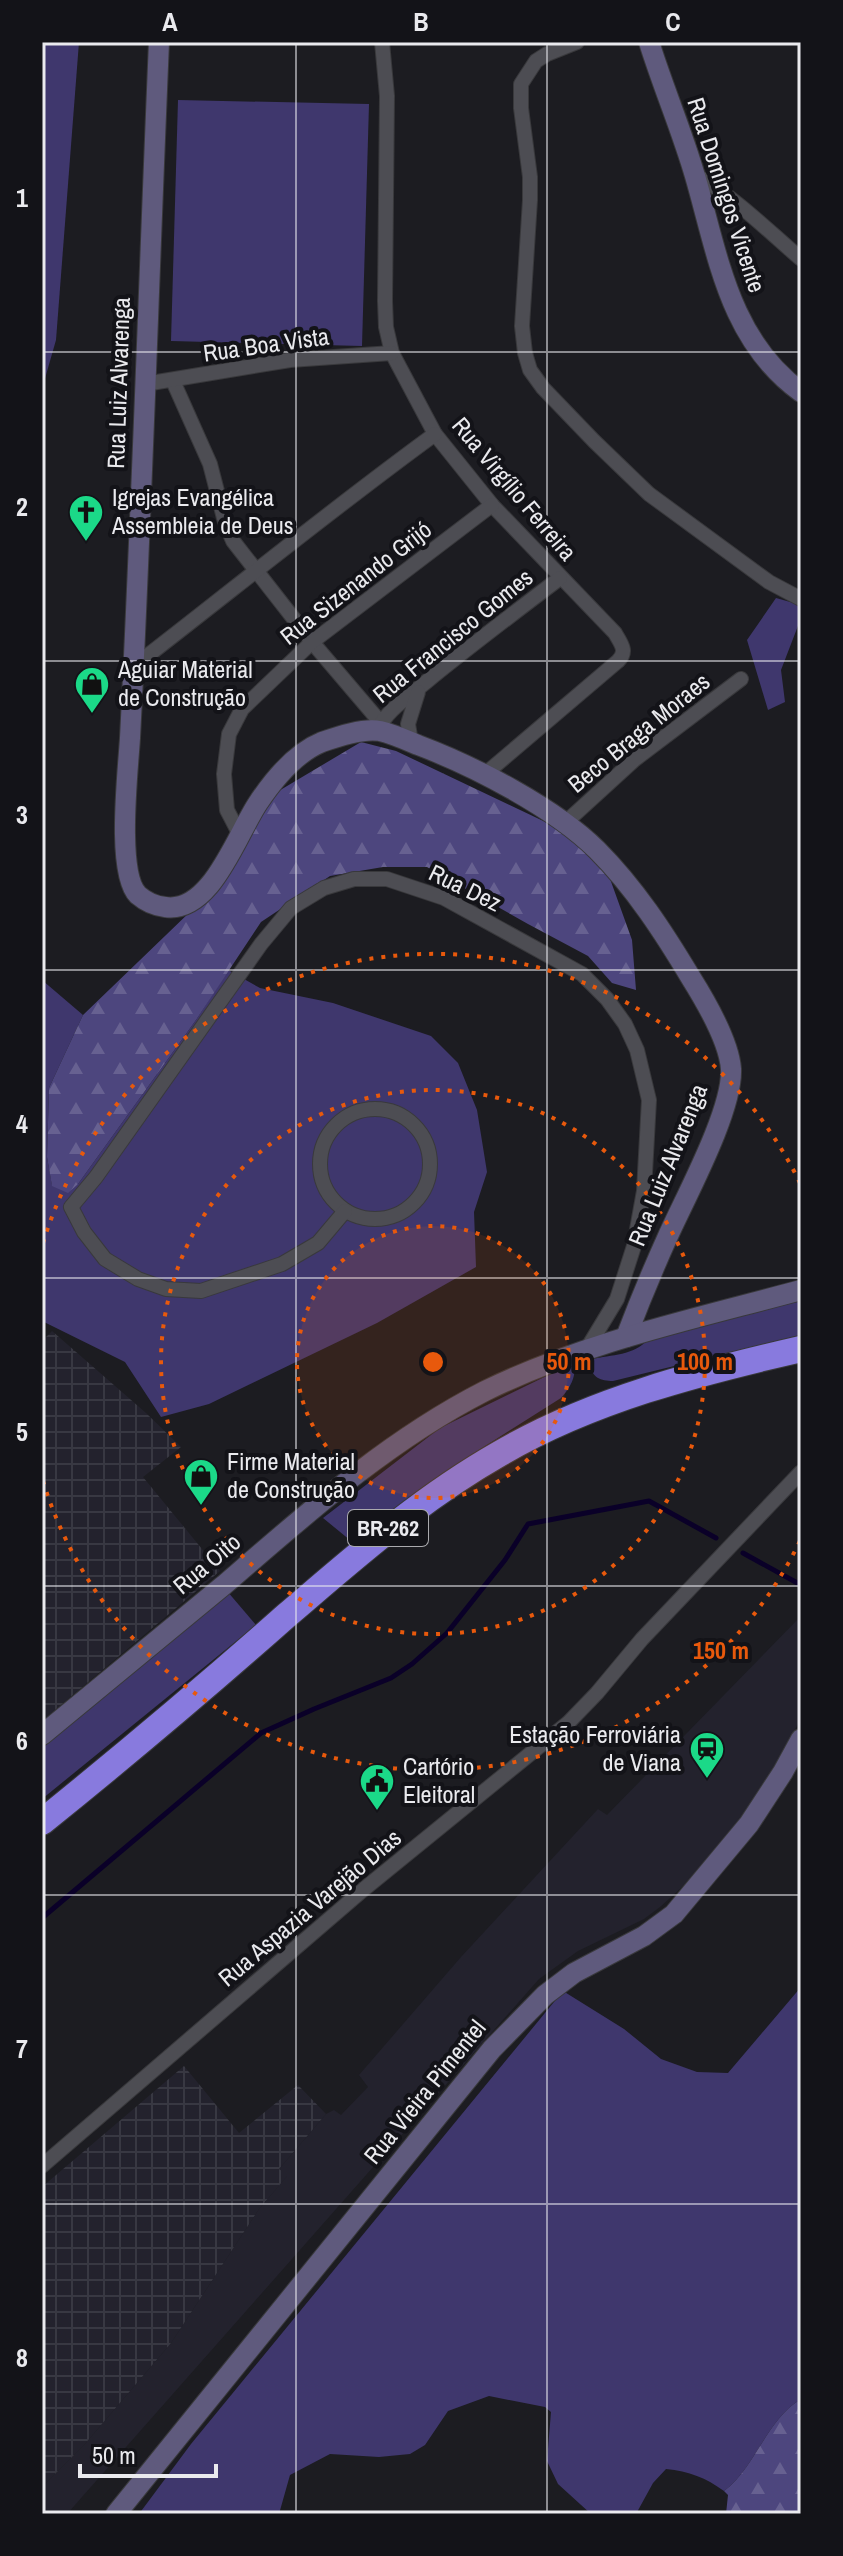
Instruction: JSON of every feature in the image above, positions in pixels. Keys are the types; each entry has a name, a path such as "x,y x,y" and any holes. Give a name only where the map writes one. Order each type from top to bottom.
{"highway":[{"name":"BR-262","path":"42,1822 340,1568 437,1491 500,1453 583,1412 694,1376 801,1349"}],"street":[{"name":"Rua Luiz Alvarenga","path":"159,42 125,837 131,885 141,898 169,908 185,906 197,899 216,878 239,833 282,771 307,750 323,742 379,727 484,775 565,823 602,855 649,911 705,1000 730,1063 728,1089 710,1144 656,1262 626,1337"},
{"name":"Rua Virgílio Ferreira","path":"382,42 387,96 385,301 386,327 392,353 435,434 492,505 615,633 624,651 618,661 484,775"},
{"path":"577,42 536,61 521,84 530,177 522,326 530,370 543,388 649,494 769,582 801,599"},
{"name":"Rua Domingos Vicente","path":"649,42 695,175 729,299 775,371 801,392"},
{"path":"695,175 740,204 801,259"},
{"name":"Rua Boa Vista","path":"145,384 290,360 392,353"},
{"path":"173,381 210,464 233,541 379,727"},
{"path":"133,667 347,498 435,434"},
{"name":"Rua Sizenando Grijó","path":"239,833 227,810 224,793 229,734 242,709 312,642 492,505"},
{"name":"Rua Francisco Gomes","path":"379,727 462,652 560,578"},
{"name":"Beco Braga Moraes","path":"565,823 634,760 741,679"},
{"path":"411,742 408,724 419,688"},
{"name":"Rua Dez","path":"345,1211 318,1243 282,1264 201,1291 166,1289 138,1279 105,1259 84,1232 71,1207 96,1177 261,944 291,908 324,888 354,879 387,879 444,898 582,974 607,999 625,1024 637,1050 649,1100 644,1191 634,1246 617,1299 588,1347"},
{"path":"370,1108 393,1111 412,1123 426,1142 430,1164 425,1187 412,1206 392,1217 369,1220 345,1211 328,1196 320,1174 321,1151 331,1130 348,1115 370,1108"},
{"name":"Rua Oito","path":"42,1735 330,1493 439,1418 485,1392 588,1347 801,1290"},
{"name":"Rua Aspazia Varejão Dias","path":"42,2166 364,1889 568,1723 642,1639 801,1472"},
{"name":"Rua Vieira Pimentel","path":"116,2514 492,2049 545,1995 574,1973 644,1936 674,1914 749,1824 801,1739"}],"shaded area":[{"path":"42,42 79,42 56,340 42,389"},
{"path":"178,100 369,104 362,346 171,341"},
{"path":"776,598 801,605 801,618 781,670 785,702 768,710 747,640"},
{"path":"228,970 260,988 333,1003 431,1036 458,1063 477,1110 487,1172 474,1212 476,1267 377,1323 209,1404 161,1417 125,1362 42,1321 42,980 83,1015 49,1088 47,1157 52,1185 78,1184 196,1020"},
{"path":"801,1294 801,1335 613,1381 599,1379 593,1373 592,1359 629,1352 647,1340"},
{"path":"52,1331 181,1447 143,1477 220,1571 42,1721 42,1341"},
{"path":"573,1363 574,1377 561,1398 482,1448 418,1494 356,1545 323,1518 440,1428"},
{"path":"227,1591 256,1625 42,1799 42,1741"},
{"path":"801,1616 801,1718 759,1798 690,1880 660,1907 644,1919 578,1951 539,1979 67,2514 48,2514 42,2508 42,2487 84,2445 171,2343 259,2209 287,2176 279,2169 326,2114 334,2110 341,2115 368,2087 359,2075 461,1957 598,1809 607,1815"},
{"path":"801,1987 801,2399 779,2419 745,2469 724,2491 697,2476 666,2469 653,2483 636,2514 591,2514 558,2484 547,2461 551,2412 545,2407 489,2396 448,2411 425,2445 410,2454 379,2457 330,2454 290,2475 279,2514 139,2514 191,2444 563,1991 624,2029 661,2059 697,2072 728,2073"},
{"path":"184,2066 239,2133 298,2085 326,2114 279,2169 288,2175 259,2209 171,2343 84,2445 42,2487 42,2187"}],"green space":[{"path":"361,742 396,751 558,828 585,852 609,876 632,940 636,990 612,983 588,956 427,867 383,867 330,876 261,922 196,1020 78,1184 68,1193 52,1186 47,1157 49,1088 83,1015 221,882 277,792"},
{"path":"801,2399 801,2514 726,2514 728,2495 724,2491 745,2469 779,2419"}],"waterway":[{"path":"42,1918 261,1733 391,1678 412,1664 447,1633 505,1560 528,1524 649,1501 716,1538"},
{"path":"743,1553 801,1585"}],"place":[{"name":"Igrejas Evangélica Assembleia de Deus","path":"86,543"},
{"name":"Aguiar Material de Construção","path":"92,715"},
{"name":"Firme Material de Construção","path":"201,1507"},
{"name":"Estação Ferroviária de Viana","path":"707,1780"},
{"name":"Cartório Eleitoral","path":"377,1812"}]}
